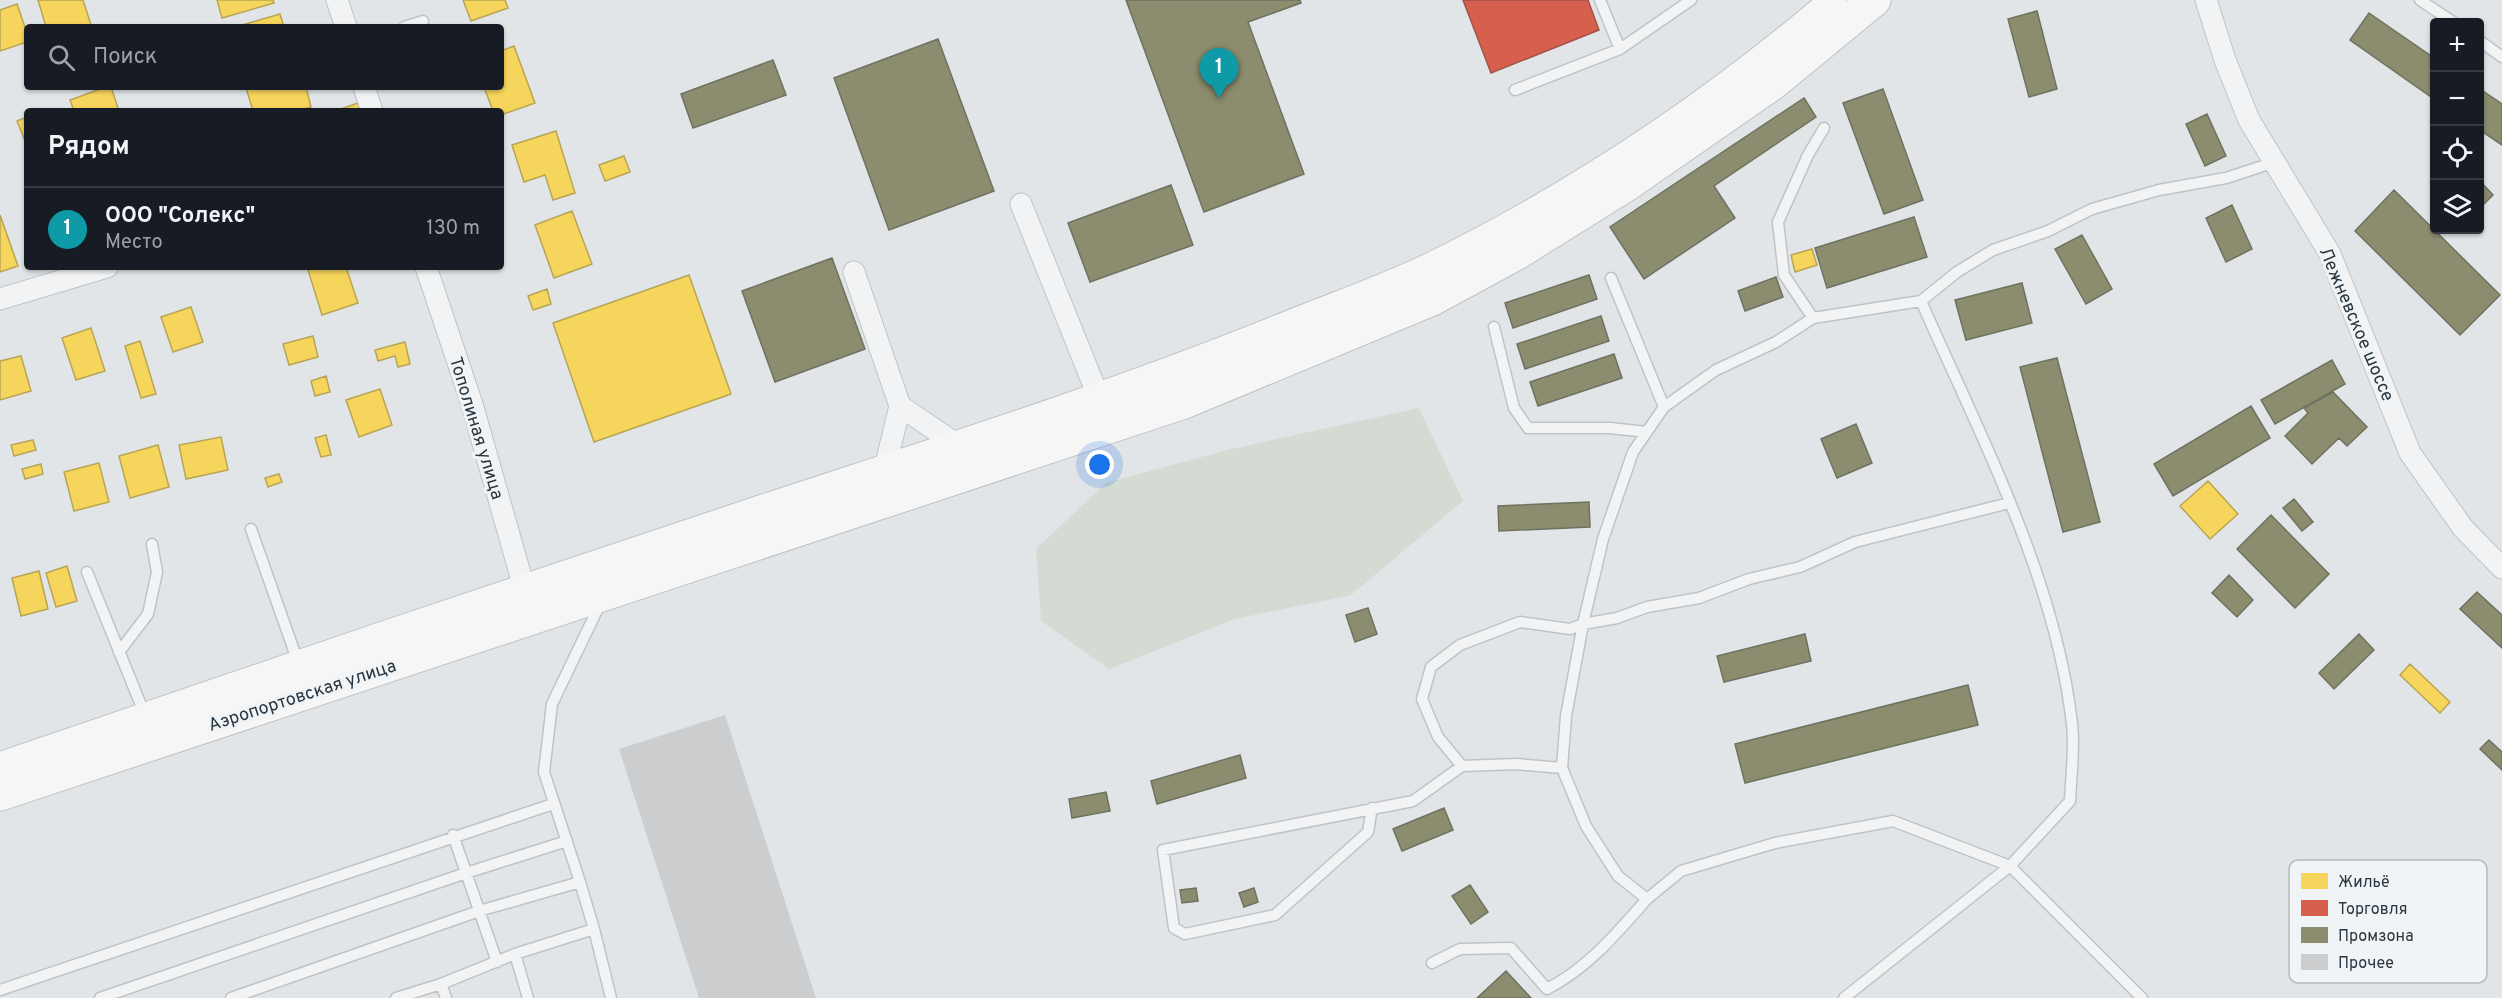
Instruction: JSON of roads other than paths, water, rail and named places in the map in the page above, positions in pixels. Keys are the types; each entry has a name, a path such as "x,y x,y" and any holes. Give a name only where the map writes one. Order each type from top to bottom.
{"main road":[{"name":"Аэропортовская улица","path":"0,769 299,665 884,472 1204,362 1427,272 1519,223 1621,160 1704,104 1838,0"},
{"name":"Аэропортовская улица","path":"0,794 604,596 1184,402 1432,299 1517,254 1629,183 1773,83 1874,0"}],"street":[{"path":"337,0 344,24"},
{"name":"Лежневское шоссе","path":"2206,0 2225,60 2249,120 2330,254 2410,453 2463,528 2502,568"},
{"path":"365,90 371,108"},
{"path":"1021,204 1099,398"},
{"path":"0,299 97,270"},
{"name":"Тополиная улица","path":"427,270 472,404 525,591"},
{"path":"854,272 900,406 884,472"},
{"path":"900,406 959,446"}],"lane":[{"path":"1600,0 1620,49"},
{"path":"1515,90 1620,49 1691,0"},
{"path":"2420,0 2447,18"},
{"path":"414,24 423,21"},
{"path":"2484,44 2502,57"},
{"path":"1813,318 1784,275 1778,222 1808,155 1824,128"},
{"path":"1647,899 1618,876 1586,826 1562,768 1566,716 1583,624 1603,539 1634,452 1664,406 1716,370 1776,342 1813,318 1921,301 1957,272 1993,250 2048,231 2092,209 2158,190 2226,178 2275,162"},
{"path":"1611,278 1664,406"},
{"path":"1844,998 2010,866 2070,801 2072,725 2054,627 2009,503 1921,301"},
{"path":"1494,327 1514,408 1528,428 1610,428 1647,432"},
{"path":"1462,766 1438,736 1422,699 1431,667 1460,645 1520,622 1570,629 1583,624 1617,618 1647,607 1699,598 1749,579 1800,567 1855,542 2009,503"},
{"path":"251,529 299,665"},
{"path":"119,652 148,614 157,572 152,544"},
{"path":"87,573 147,718"},
{"path":"604,596 552,704 544,772 594,929 610,998"},
{"path":"1372,808 1368,832 1275,915 1185,934 1174,928 1163,850 1372,808 1413,801 1462,766 1516,764 1562,768"},
{"path":"0,990 453,835 550,805"},
{"path":"1432,963 1460,950 1511,948 1547,989 1571,977 1608,943 1647,899 1682,872 1775,843 1893,820 2010,866 2142,998"},
{"path":"453,835 497,962"},
{"path":"100,998 466,873 567,841"},
{"path":"231,998 479,911 580,882"},
{"path":"396,998 441,984 514,954 594,929"},
{"path":"514,954 528,998"},
{"path":"441,984 446,998"}],"place":[{"name":"ООО \"Солекс\"","path":"1219,98"}]}
